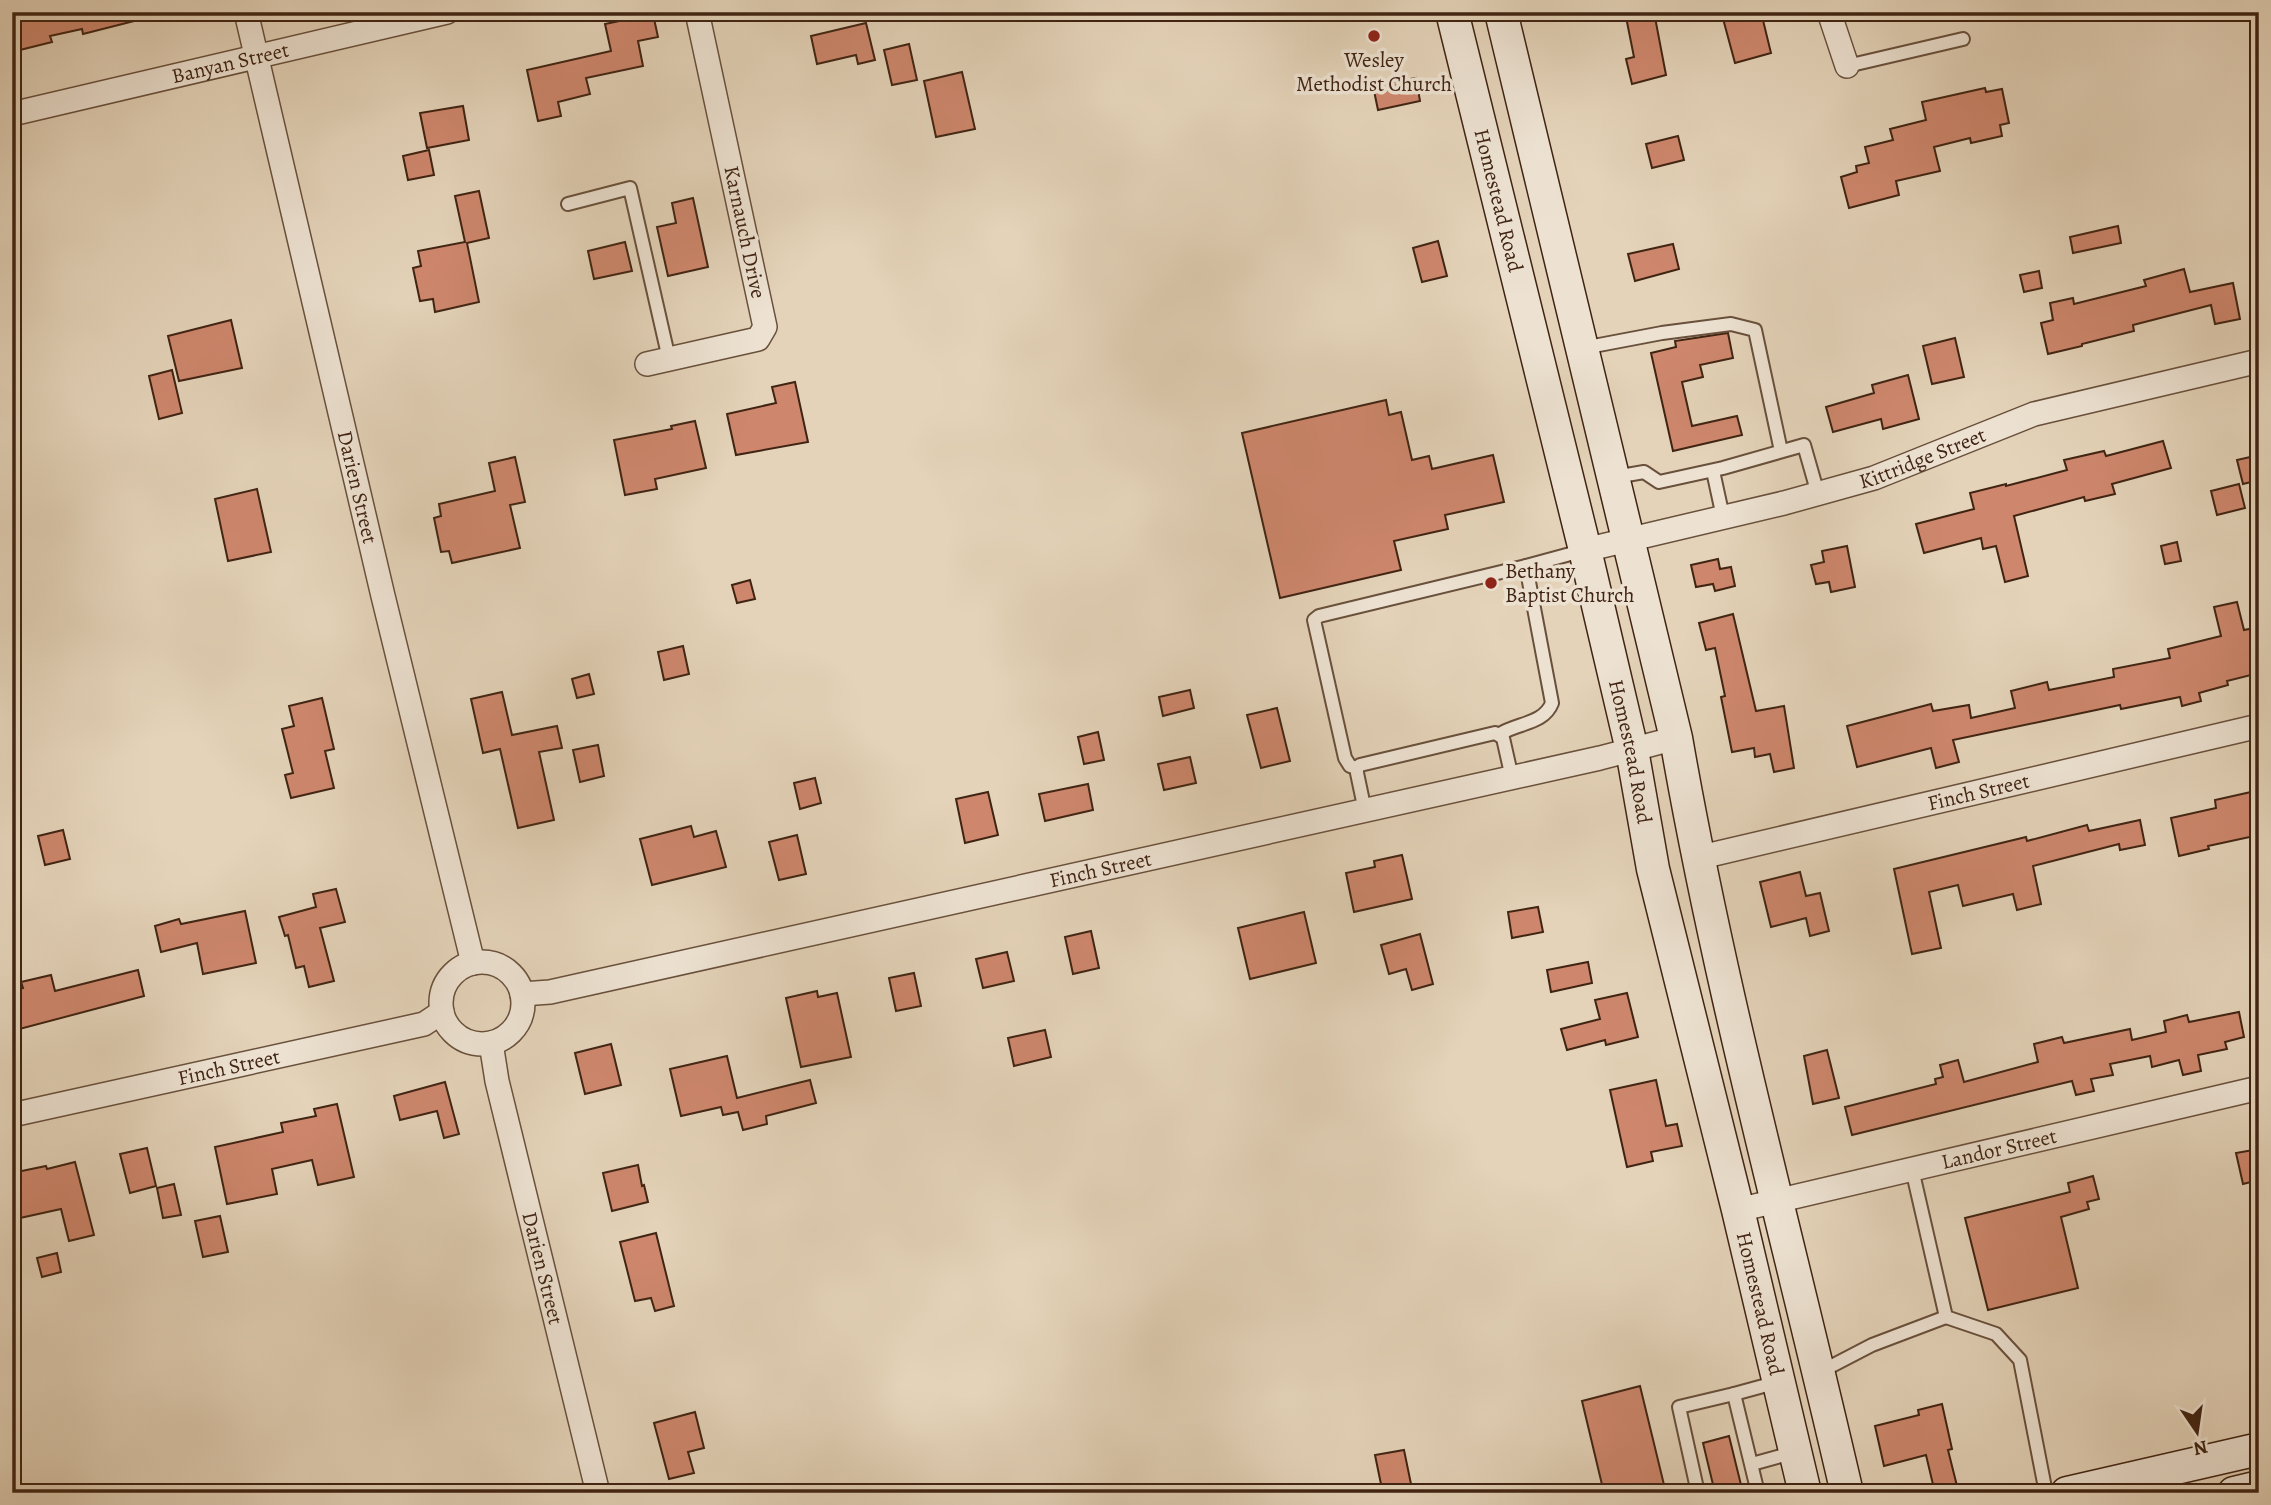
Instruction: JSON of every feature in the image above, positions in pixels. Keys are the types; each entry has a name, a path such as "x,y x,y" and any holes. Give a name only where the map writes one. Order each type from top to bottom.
{"main road":[{"name":"Homestead Road","path":"1452,12 1585,550 1632,750 1653,869 1805,1493"},
{"name":"Homestead Road","path":"1501,12 1676,738 1697,858 1775,1202 1847,1493"},
{"path":"1477,111 1522,101"},
{"path":"1540,365 1584,352"},
{"path":"2067,1493 2259,1449"},
{"path":"2234,1493 2259,1487"}],"street":[{"name":"Darien Street","path":"246,12 472,963"},
{"name":"Banyan Street","path":"12,114 447,12"},
{"name":"Karnauch Drive","path":"658,362 758,339 765,327 697,12"},
{"path":"1829,12 1847,66"},
{"name":"Kittridge Street","path":"1585,550 1818,494 1874,478 2034,414 2259,360"},
{"name":"Finch Street","path":"1697,858 2259,726"},
{"name":"Finch Street","path":"522,994 550,992 1512,778 1676,738"},
{"path":"472,963 498,965 509,972 522,994 520,1019 513,1030 491,1043 466,1041 455,1034 442,1012 444,987 451,976 472,963"},
{"name":"Finch Street","path":"12,1115 424,1024 442,1012"},
{"name":"Darien Street","path":"491,1043 497,1081 598,1493"},
{"name":"Landor Street","path":"1738,1210 2259,1088"}],"lane":[{"path":"1847,66 1963,39"},
{"path":"568,204 630,188 658,362"},
{"path":"1584,352 1662,333 1731,324 1755,330 1781,451"},
{"path":"1614,477 1644,472 1659,482 1713,471 1804,445 1818,494"},
{"path":"1713,471 1723,517"},
{"path":"1357,768 1350,766 1345,758 1314,620 1332,613 1585,550"},
{"path":"1357,768 1360,765 1494,733 1500,734 1535,721 1550,709 1552,703 1526,566"},
{"path":"1500,734 1512,778"},
{"path":"1357,768 1365,811"},
{"path":"1912,1169 1946,1317"},
{"path":"1819,1372 1872,1345 1946,1317 1996,1334 2020,1360 2046,1493"},
{"path":"1698,1493 1679,1407 1779,1382"},
{"path":"1734,1394 1758,1493"},
{"path":"1752,1464 1795,1452"}],"building":[{"path":"12,12 145,12 146,18 83,34 82,29 50,36 52,42 16,51 15,45 12,45"},
{"path":"1625,12 1654,12 1666,75 1632,84 1626,59 1634,57"},
{"path":"1732,12 1761,12 1771,53 1735,63 1722,15"},
{"path":"653,14 658,37 638,41 643,66 586,78 590,94 558,102 561,116 538,121 527,70 611,51 605,24"},
{"path":"866,23 875,60 858,64 856,55 817,64 811,36"},
{"path":"909,44 917,80 892,85 884,50"},
{"path":"962,72 975,129 936,137 924,81"},
{"path":"1416,78 1420,101 1378,110 1373,86"},
{"path":"1985,88 1986,92 2002,89 2009,123 2000,125 2002,136 1971,143 1970,138 1934,147 1940,171 1896,181 1899,195 1849,208 1841,177 1857,172 1856,166 1869,163 1865,147 1893,140 1890,129 1926,120 1922,102"},
{"path":"463,106 469,140 427,148 420,113"},
{"path":"1678,136 1684,160 1652,168 1646,144"},
{"path":"429,150 434,175 408,180 403,156"},
{"path":"479,191 489,238 467,243 479,302 435,312 433,299 420,301 413,268 421,266 418,251 465,242 455,196"},
{"path":"693,198 708,267 668,276 657,227 676,223 672,203"},
{"path":"2118,226 2121,243 2073,253 2070,237"},
{"path":"1438,241 1447,276 1422,282 1413,248"},
{"path":"625,242 632,271 594,279 588,251"},
{"path":"1673,244 1679,269 1635,281 1628,254"},
{"path":"2184,269 2190,292 2233,283 2240,319 2215,324 2211,305 2133,325 2134,331 2048,354 2041,323 2053,320 2050,303 2073,298 2074,304 2146,286 2144,280"},
{"path":"2039,271 2042,288 2024,292 2020,275"},
{"path":"231,320 242,368 179,381 168,336"},
{"path":"1728,333 1733,358 1700,365 1703,377 1682,382 1692,426 1737,416 1742,435 1673,451 1651,353 1676,347 1675,341"},
{"path":"1955,338 1964,377 1932,384 1923,346"},
{"path":"172,370 182,413 159,419 149,376"},
{"path":"1908,375 1919,419 1883,429 1881,419 1833,432 1826,407 1874,393 1872,385"},
{"path":"795,382 808,442 736,455 727,414 776,403 772,387"},
{"path":"1386,400 1389,415 1401,412 1412,460 1429,456 1432,469 1493,455 1504,502 1445,515 1448,529 1394,541 1401,570 1280,598 1242,433"},
{"path":"695,421 706,468 655,479 657,489 625,495 614,440 672,429 671,426"},
{"path":"2163,441 2171,468 2112,484 2115,494 2085,501 2084,497 2014,516 2028,576 2005,582 1996,546 1983,549 1981,538 1924,553 1916,524 1974,509 1970,493 2067,470 2064,460 2104,451 2106,456"},
{"path":"2259,455 2259,480 2243,484 2237,460"},
{"path":"515,457 525,502 510,505 520,548 452,563 449,551 441,552 434,518 441,516 439,504 495,491 489,463"},
{"path":"2239,484 2245,508 2217,515 2211,491"},
{"path":"257,489 271,552 228,561 215,499"},
{"path":"2177,542 2181,561 2165,564 2161,546"},
{"path":"1847,546 1855,587 1831,592 1829,582 1816,584 1811,565 1824,562 1822,551"},
{"path":"1718,559 1720,569 1731,567 1735,586 1715,591 1713,584 1696,587 1691,565"},
{"path":"750,580 755,599 737,603 732,585"},
{"path":"2237,602 2244,630 2259,627 2259,673 2227,681 2228,685 2199,693 2201,701 2182,706 2180,697 2121,709 2120,705 1953,740 1959,762 1936,768 1931,748 1857,767 1847,726 1931,704 1933,711 1969,705 1971,718 2015,708 2011,691 2047,682 2049,690 2114,677 2113,669 2170,658 2168,649 2221,636 2214,607"},
{"path":"1733,614 1756,711 1784,706 1794,768 1774,772 1770,754 1755,757 1754,748 1732,752 1721,697 1725,696 1715,648 1706,650 1699,623"},
{"path":"683,646 689,674 664,680 658,652"},
{"path":"589,674 594,694 577,698 572,679"},
{"path":"1190,690 1194,708 1163,716 1159,697"},
{"path":"502,692 512,735 557,726 562,748 539,752 554,820 518,828 500,749 483,753 471,699"},
{"path":"322,698 334,749 325,751 334,788 291,798 285,775 293,773 282,729 294,726 289,706"},
{"path":"1277,708 1290,761 1261,768 1247,715"},
{"path":"1098,732 1104,760 1084,764 1078,737"},
{"path":"598,745 604,776 580,782 573,750"},
{"path":"1190,757 1196,783 1164,790 1158,764"},
{"path":"815,778 821,803 800,809 794,783"},
{"path":"1088,784 1093,810 1045,821 1039,794"},
{"path":"988,792 998,835 965,843 956,799"},
{"path":"2251,792 2259,835 2208,846 2209,849 2179,856 2171,818 2216,808 2215,800"},
{"path":"2140,820 2145,845 2120,850 2119,844 2033,866 2041,904 2017,910 2013,894 1963,906 1958,885 1929,892 1941,948 1912,954 1894,869 2026,837 2027,841 2087,825 2089,831"},
{"path":"691,826 694,837 716,831 726,867 652,885 640,839"},
{"path":"63,830 70,859 45,865 38,836"},
{"path":"797,835 806,874 779,880 769,842"},
{"path":"1402,855 1412,899 1354,912 1346,873 1375,867 1374,861"},
{"path":"1800,872 1806,896 1820,893 1829,931 1810,936 1806,918 1771,927 1760,882"},
{"path":"336,889 345,922 320,928 334,981 309,987 304,966 296,968 288,935 285,936 279,917 316,907 313,894"},
{"path":"1538,907 1543,932 1512,938 1508,912"},
{"path":"245,911 256,963 203,974 197,943 161,952 155,926 179,919 181,924"},
{"path":"1304,912 1316,963 1250,979 1238,928"},
{"path":"1091,931 1099,968 1073,974 1065,937"},
{"path":"1420,934 1433,984 1412,990 1406,969 1389,974 1381,945"},
{"path":"1007,952 1014,981 983,988 976,959"},
{"path":"1588,962 1592,983 1551,992 1547,970"},
{"path":"138,970 144,996 12,1031 12,991 23,988 21,982 51,975 55,991"},
{"path":"914,973 921,1006 896,1011 889,978"},
{"path":"817,991 818,997 837,993 851,1057 801,1067 786,998"},
{"path":"1627,993 1638,1037 1606,1045 1605,1040 1567,1050 1561,1029 1600,1019 1595,1000"},
{"path":"2239,1012 2244,1037 2225,1042 2227,1049 2198,1055 2201,1071 2183,1075 2179,1060 2152,1067 2150,1056 2110,1064 2113,1075 2091,1079 2094,1091 2076,1095 2072,1081 1852,1135 1845,1107 1936,1084 1935,1079 1943,1077 1940,1065 1958,1060 1964,1082 2038,1062 2034,1044 2062,1037 2064,1043 2130,1029 2132,1040 2166,1032 2164,1021 2187,1015 2189,1022"},
{"path":"1045,1030 1051,1057 1014,1066 1008,1038"},
{"path":"611,1044 621,1085 585,1094 575,1053"},
{"path":"1827,1050 1839,1098 1813,1104 1804,1056"},
{"path":"727,1056 737,1098 810,1080 816,1103 766,1116 767,1124 743,1130 738,1112 723,1115 721,1107 681,1116 670,1069"},
{"path":"1656,1080 1666,1126 1677,1124 1682,1146 1651,1152 1653,1161 1627,1167 1610,1090"},
{"path":"445,1082 459,1134 444,1138 437,1111 400,1120 394,1096"},
{"path":"337,1104 354,1177 318,1185 312,1160 272,1169 277,1194 227,1204 215,1147 283,1132 281,1123 316,1116 314,1109"},
{"path":"147,1148 156,1186 130,1193 120,1154"},
{"path":"2259,1149 2259,1180 2243,1184 2236,1153"},
{"path":"75,1162 94,1235 69,1241 61,1209 20,1218 12,1173"},
{"path":"638,1165 648,1202 612,1211 603,1173"},
{"path":"2093,1176 2099,1199 2087,1202 2089,1209 2061,1217 2078,1288 1988,1310 1965,1218 2070,1192 2068,1183"},
{"path":"174,1184 181,1215 163,1218 157,1188"},
{"path":"220,1216 228,1252 203,1257 195,1221"},
{"path":"656,1233 674,1306 655,1311 651,1298 635,1301 620,1242"},
{"path":"57,1253 61,1272 42,1277 37,1258"},
{"path":"1640,1386 1666,1493 1604,1493 1582,1401"},
{"path":"1942,1404 1952,1449 1948,1450 1958,1490 1935,1493 1926,1455 1884,1466 1875,1426 1919,1415 1918,1410"},
{"path":"695,1412 704,1448 688,1452 694,1473 669,1479 654,1423"},
{"path":"1729,1436 1743,1493 1715,1493 1703,1443"},
{"path":"1404,1450 1411,1484 1382,1489 1375,1455"}],"place":[{"name":"Wesley Methodist Church","path":"1374,36"},
{"name":"Bethany Baptist Church","path":"1491,583"}]}
